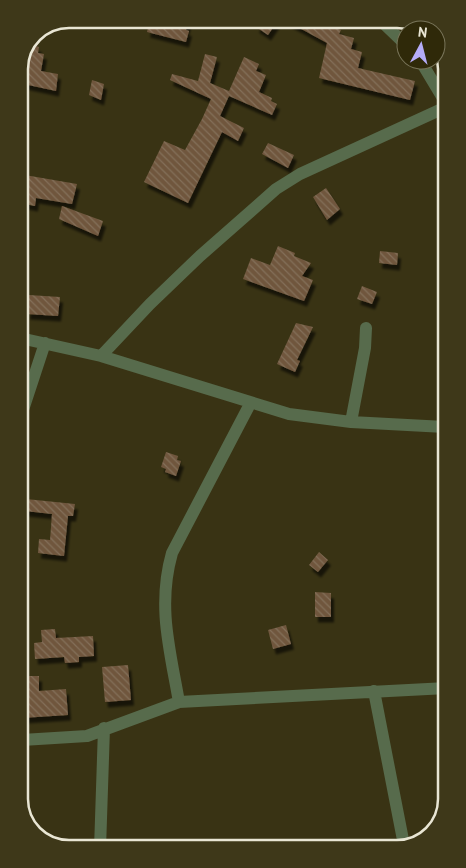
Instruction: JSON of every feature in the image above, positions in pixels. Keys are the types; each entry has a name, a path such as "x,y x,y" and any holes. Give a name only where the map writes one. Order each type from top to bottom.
{"street":[{"path":"426,70 438,90"},
{"path":"101,356 150,304 200,256 276,190 300,174 438,111"},
{"path":"351,422 366,348 366,328"},
{"path":"28,340 101,356 250,404 290,414 351,422 438,427"},
{"path":"28,395 45,343"},
{"path":"179,702 165,622 167,571 172,553 250,404"},
{"path":"28,740 86,736 179,702 438,688"},
{"path":"374,691 403,840"},
{"path":"100,840 104,728"}],"building":[{"path":"148,28 187,28 186,30 189,31 186,42 147,32"},
{"path":"258,28 273,28 268,35"},
{"path":"300,28 336,28 341,30 339,34 354,38 351,49 362,52 358,68 415,81 410,100 319,78 327,43"},
{"path":"35,46 39,47 38,53 44,54 41,71 58,74 56,91 28,85 29,58"},
{"path":"205,54 217,57 210,83 229,91 244,57 259,64 256,71 266,75 259,92 272,98 271,101 277,104 272,115 229,96 220,116 244,128 238,141 222,132 188,203 144,182 164,141 185,150 202,119 211,99 170,80 172,74 198,81"},
{"path":"92,80 104,84 101,100 89,95"},
{"path":"268,143 294,155 288,168 262,154"},
{"path":"28,176 77,184 72,204 36,198 35,206 28,205"},
{"path":"326,188 340,209 327,220 313,197"},
{"path":"62,206 103,221 98,236 59,219"},
{"path":"278,246 295,253 294,256 311,263 302,276 313,280 304,301 243,279 251,258 270,265"},
{"path":"380,251 398,253 397,265 379,263"},
{"path":"362,286 377,292 372,304 357,299"},
{"path":"29,295 60,297 58,316 28,314"},
{"path":"296,323 313,327 297,360 300,361 295,372 277,364"},
{"path":"166,452 178,456 177,460 181,461 176,476 165,472 166,469 161,467"},
{"path":"28,499 75,504 73,516 68,516 64,556 38,553 39,539 50,540 52,514 28,511"},
{"path":"319,552 328,560 318,572 309,565"},
{"path":"315,592 331,593 331,617 315,617"},
{"path":"286,625 291,644 273,649 268,630"},
{"path":"55,629 56,638 93,636 94,656 79,657 79,662 65,663 64,657 35,659 34,643 42,642 41,630"},
{"path":"128,665 131,700 105,702 102,667"},
{"path":"28,676 39,676 39,691 66,689 68,715 28,718"}]}
